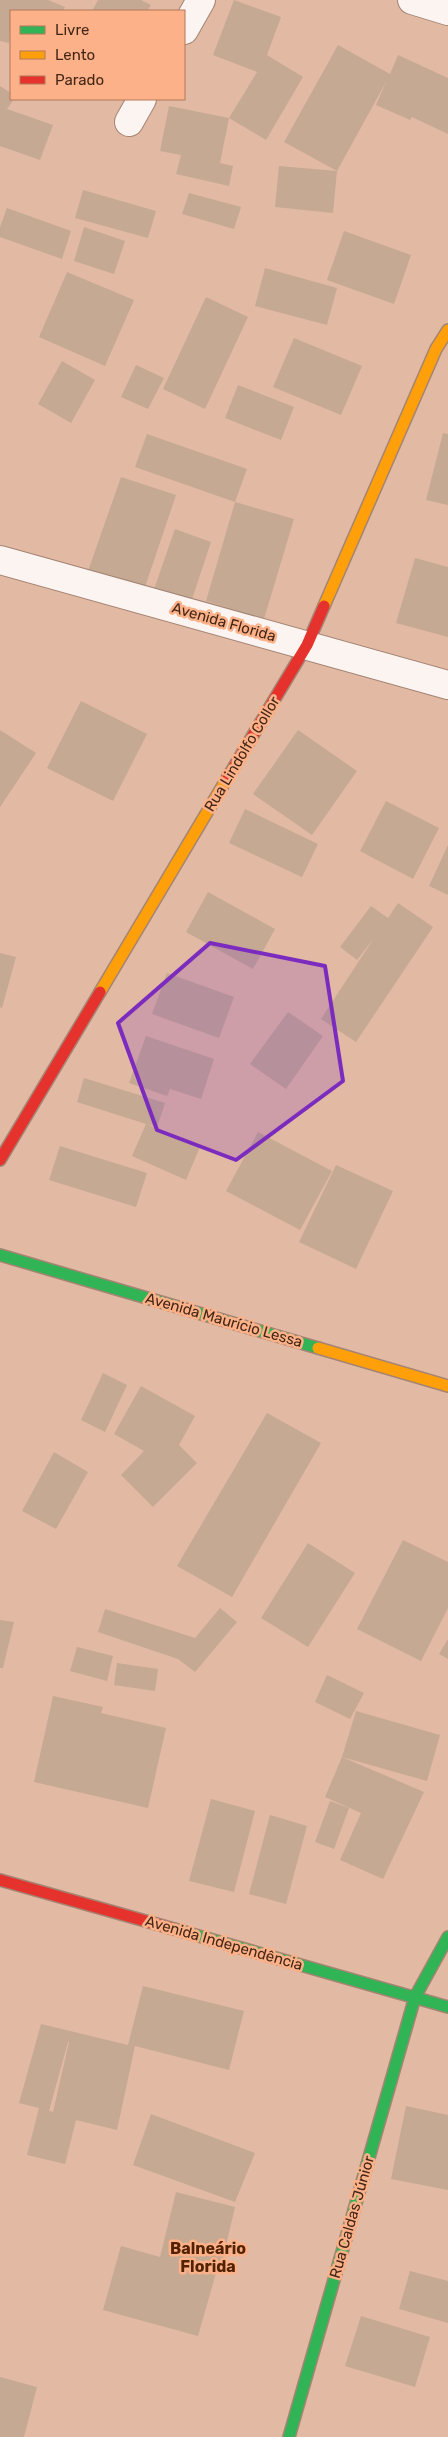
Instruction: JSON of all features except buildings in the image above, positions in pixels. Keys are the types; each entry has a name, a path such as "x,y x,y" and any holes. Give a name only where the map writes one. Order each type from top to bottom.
{"street":[{"path":"185,28 201,0"},
{"path":"412,0 448,11"},
{"name":"Rua Lindolfo Collor","path":"0,1160 307,646 436,348 448,330"},
{"name":"Avenida Florida","path":"0,560 448,685"},
{"name":"Avenida Maurício Lessa","path":"0,1255 448,1386"},
{"name":"Avenida Independência","path":"0,1880 448,2007"},
{"name":"Rua Caldas Júnior","path":"289,2437 415,1997 448,1937"}],"highlighted area":[{"path":"210,943 325,966 343,1081 236,1160 157,1130 118,1023"}],"traffic: fast":[{"path":"0,1255 318,1348"},
{"path":"174,1929 448,2007"},
{"path":"289,2437 415,1997 448,1937"}],"traffic: slow":[{"path":"324,606 436,349 448,330"},
{"path":"100,992 228,777"},
{"path":"318,1348 448,1386"}],"traffic: jam":[{"path":"228,777 307,645 324,606"},
{"path":"0,1160 100,992"},
{"path":"0,1880 174,1929"}],"district":[{"name":"Balneário Florida","path":"208,2257"}]}
